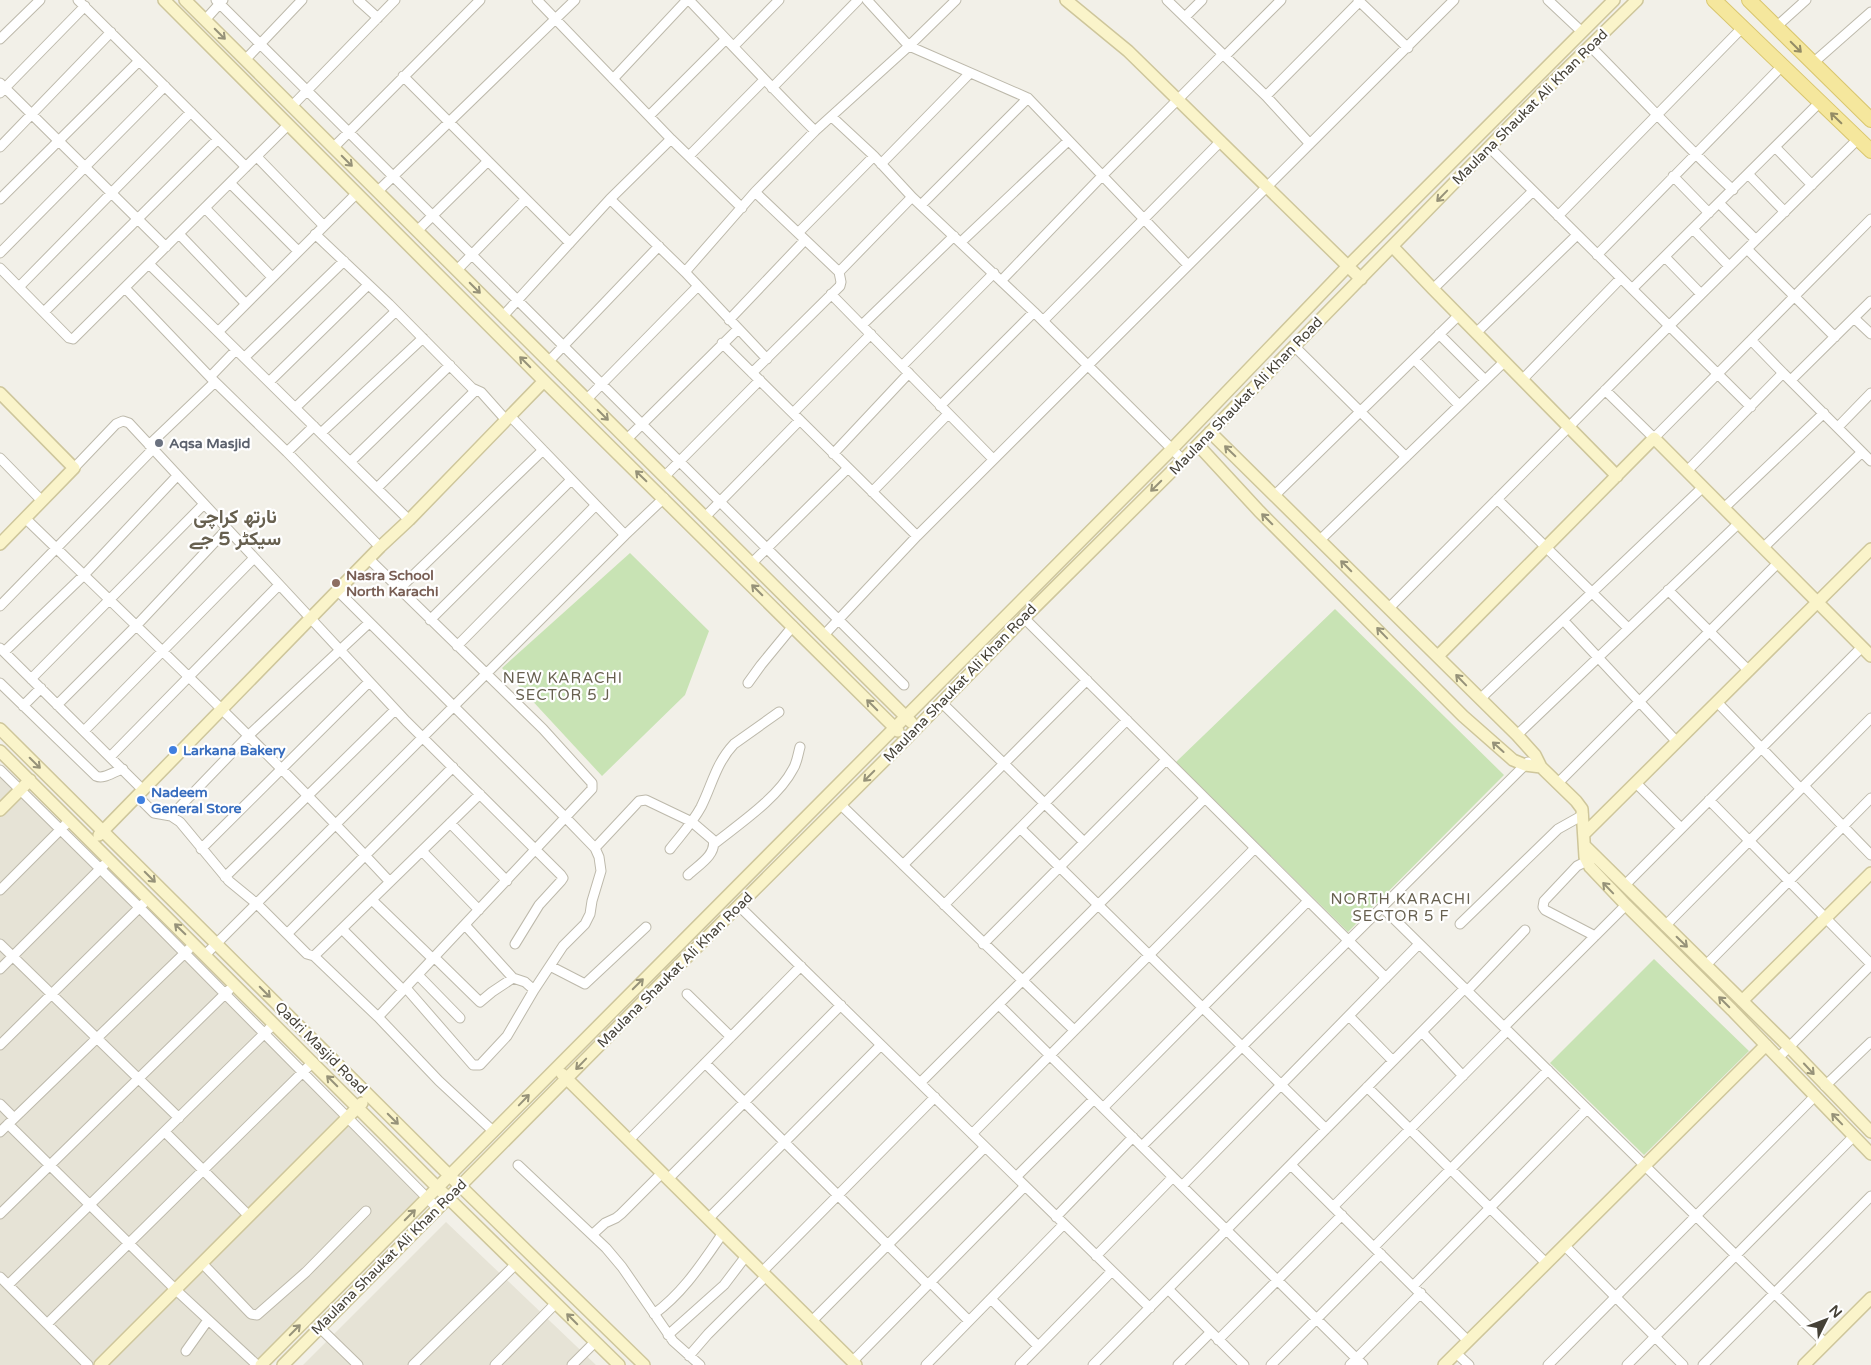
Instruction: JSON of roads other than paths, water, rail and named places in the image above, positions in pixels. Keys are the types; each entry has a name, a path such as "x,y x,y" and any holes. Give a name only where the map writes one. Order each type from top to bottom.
{"main road":[{"path":"1749,0 1871,120"},
{"path":"1718,1 1742,28 1871,152"}],"street":[{"path":"0,39 40,0"},
{"path":"164,0 544,382 664,498 906,739"},
{"path":"185,0 917,728"},
{"path":"245,60 302,0"},
{"path":"358,0 378,18"},
{"path":"292,106 395,0"},
{"path":"334,148 480,0"},
{"path":"537,0 671,139 742,208"},
{"path":"378,191 448,121 575,0"},
{"path":"734,46 779,0"},
{"path":"772,88 858,0"},
{"path":"867,0 909,46 1028,98 1101,177 1188,265"},
{"path":"685,272 755,192 815,131 909,46 956,0"},
{"path":"1066,0 1128,51 1361,279"},
{"path":"1167,0 1266,96 1310,144"},
{"path":"1184,17 1202,0"},
{"path":"1001,281 1178,99 1281,0"},
{"path":"824,635 917,536 1454,0"},
{"path":"1548,0 1581,32"},
{"name":"Maulana Shaukat Ali Khan Road","path":"261,1365 1172,449 1347,267 1614,0"},
{"name":"Maulana Shaukat Ali Khan Road","path":"283,1365 437,1208 1198,445 1637,0"},
{"path":"1776,27 1806,0"},
{"path":"205,20 220,1 260,44 904,685"},
{"path":"1266,96 1359,1 1408,48"},
{"path":"613,79 693,2 764,80 815,131"},
{"path":"166,247 32,114 2,88 82,3 246,167"},
{"path":"1813,63 1871,12"},
{"path":"1558,216 1742,28"},
{"path":"0,147 111,32"},
{"path":"650,116 726,39"},
{"path":"1590,46 1694,154 1733,190"},
{"path":"0,199 139,60"},
{"path":"1597,255 1782,66"},
{"path":"881,164 970,72"},
{"path":"403,76 570,243"},
{"path":"689,156 764,80"},
{"path":"0,253 165,86"},
{"path":"921,205 1028,98"},
{"path":"1632,290 1820,102"},
{"path":"19,287 191,112"},
{"path":"832,117 874,156 912,197 1034,312 1183,460"},
{"path":"0,268 69,338 73,339 288,125"},
{"path":"44,312 218,139"},
{"path":"503,316 610,198 671,139"},
{"path":"1389,608 1668,326 1858,139"},
{"path":"1043,321 1220,140"},
{"path":"862,326 1068,141"},
{"path":"1775,147 1812,185"},
{"path":"1489,148 1751,407"},
{"path":"798,233 874,156"},
{"path":"257,157 323,225"},
{"path":"417,230 488,161"},
{"path":"1748,174 1785,212"},
{"path":"1673,176 1709,213"},
{"path":"230,183 298,251"},
{"path":"1432,289 1533,191"},
{"path":"752,373 840,286 841,282 838,272 755,192"},
{"path":"218,332 357,193"},
{"path":"838,272 912,197"},
{"path":"610,198 685,272 766,359"},
{"path":"457,270 526,199"},
{"path":"1719,203 1756,240"},
{"path":"205,208 272,277"},
{"path":"1438,656 1871,219"},
{"path":"1693,229 1729,266"},
{"path":"179,234 246,304"},
{"path":"315,234 396,311 450,366 543,450 625,535"},
{"path":"1476,333 1577,235"},
{"path":"729,320 805,240"},
{"path":"549,361 659,246"},
{"path":"1393,247 1616,476"},
{"path":"1747,249 1835,337"},
{"path":"1664,257 1701,294"},
{"path":"245,358 344,261"},
{"path":"149,264 409,520"},
{"path":"902,366 994,273"},
{"path":"1522,380 1620,278"},
{"path":"269,382 368,284"},
{"path":"587,399 698,286"},
{"path":"125,288 212,379 380,547"},
{"path":"831,294 993,460"},
{"path":"1791,380 1871,302"},
{"path":"295,408 396,311"},
{"path":"940,406 1034,312"},
{"path":"1275,495 1459,315"},
{"path":"1854,318 1871,334"},
{"path":"627,439 738,329"},
{"path":"793,413 871,334"},
{"path":"1439,334 1485,380"},
{"path":"321,433 423,338"},
{"path":"1750,340 1871,460"},
{"path":"722,343 917,536"},
{"path":"1294,346 1406,457"},
{"path":"0,606 151,447 236,350"},
{"path":"1414,359 1459,405"},
{"path":"1320,540 1504,362"},
{"path":"350,462 450,366"},
{"path":"1687,471 1783,373"},
{"path":"834,454 909,374"},
{"path":"665,476 760,380"},
{"path":"93,842 380,547 409,520 544,382"},
{"path":"377,488 476,390"},
{"path":"1605,390 1868,651 1761,748 1625,884"},
{"path":"0,392 74,468"},
{"path":"1838,427 1871,392"},
{"path":"872,492 948,414"},
{"path":"1724,508 1824,414"},
{"path":"705,517 800,420"},
{"path":"0,544 116,424 123,421 129,423 395,710 563,878 538,905 515,944"},
{"path":"287,452 314,426"},
{"path":"1210,432 1517,735 1534,755 1541,767 1582,809 1585,857 1590,867 1871,1154"},
{"path":"1198,445 1259,511 1463,716 1513,760 1525,765 1541,767"},
{"path":"399,589 543,450"},
{"path":"1763,548 1862,452"},
{"path":"0,458 42,501"},
{"path":"752,563 848,468"},
{"path":"177,476 84,575 2,650 123,769 154,813 171,816 180,822 225,877 257,904 307,954 314,956 378,1017 439,1081 494,1131"},
{"path":"430,620 572,480"},
{"path":"1480,699 1564,621 1702,487"},
{"path":"205,955 664,498"},
{"path":"1497,499 1628,628"},
{"path":"31,679 204,504"},
{"path":"457,646 596,505"},
{"path":"26,518 222,710 336,824 390,882"},
{"path":"1517,735 1739,523"},
{"path":"57,705 136,626 227,529"},
{"path":"1585,840 1636,783 1718,704 1871,550"},
{"path":"84,731 254,558"},
{"path":"369,560 543,729 592,783 592,790 378,1017"},
{"path":"1558,783 1778,563"},
{"path":"110,757 279,585"},
{"path":"1353,604 1369,588"},
{"path":"1668,590 1749,671"},
{"path":"338,591 595,848 599,857 601,871 590,914 585,924 563,946 507,1036 495,1050 476,1066 473,1065 404,989 342,929"},
{"path":"1024,618 1386,978"},
{"path":"1564,621 1677,742"},
{"path":"171,816 248,736 369,623"},
{"path":"748,682 793,626"},
{"path":"903,865 1087,680"},
{"path":"201,848 369,682"},
{"path":"0,683 96,776 104,777 112,772 123,769"},
{"path":"24,706 41,688"},
{"path":"942,702 1084,842"},
{"path":"1718,704 1761,748 1844,826 1871,855"},
{"path":"225,877 395,710"},
{"path":"670,849 692,822 704,801 717,768 728,751 779,712"},
{"path":"1665,926 1871,718"},
{"path":"944,905 1127,720"},
{"name":"Qadri Masjid Road","path":"0,728 369,1096 644,1365"},
{"path":"688,875 711,854 714,844 769,799 783,784 794,769 800,747"},
{"name":"Qadri Masjid Road","path":"0,752 69,821 93,842 448,1198 619,1365"},
{"path":"1142,1146 1534,755"},
{"path":"983,944 1166,760"},
{"path":"287,934 364,854 453,767"},
{"path":"0,770 225,993 437,1208"},
{"path":"0,810 30,780"},
{"path":"1636,783 1681,828"},
{"path":"314,956 480,794"},
{"path":"920,1083 1205,798"},
{"path":"1706,964 1871,798"},
{"path":"595,848 642,800 670,810 692,822 708,835 714,844"},
{"path":"1709,800 1871,965 1778,1058"},
{"path":"840,804 1074,1030"},
{"path":"1460,924 1558,829 1583,815"},
{"path":"0,890 69,821"},
{"path":"450,823 506,881"},
{"path":"1020,828 1326,1130"},
{"path":"1585,840 1665,926 1706,964 1825,1086 1869,1126"},
{"path":"972,1134 1255,848"},
{"path":"422,851 479,910"},
{"path":"0,969 110,860"},
{"path":"1586,861 1573,870 1544,901 1543,906 1545,910 1595,936"},
{"path":"1742,1001 1871,874"},
{"path":"0,1045 149,899"},
{"path":"372,900 480,1002 513,978"},
{"path":"1103,1108 1308,901"},
{"path":"1334,1207 1463,1076 1626,905"},
{"path":"739,906 1150,1308"},
{"path":"1382,907 1825,1344"},
{"path":"465,925 513,978 525,982 534,990"},
{"path":"550,966 585,984 646,927"},
{"path":"1093,1365 1525,930"},
{"path":"0,1132 194,943"},
{"path":"0,944 179,1118"},
{"path":"1182,1186 1419,944"},
{"path":"629,1140 801,966"},
{"path":"418,975 460,1018"},
{"path":"0,1214 234,985"},
{"path":"687,994 731,1037"},
{"path":"592,1234 605,1223 616,1218 665,1176 744,1102 841,1005"},
{"path":"999,1005 1317,1319 1356,1363 1421,1293"},
{"path":"1349,1016 1393,1061"},
{"path":"8,1285 274,1024"},
{"path":"1422,1032 1463,1076"},
{"path":"1825,1086 1871,1042"},
{"path":"708,1219 881,1045"},
{"path":"1444,1365 1766,1045"},
{"path":"47,1324 313,1062"},
{"path":"705,1063 888,1245 970,1321"},
{"path":"556,1067 854,1363 1025,1186"},
{"path":"1374,1247 1548,1070"},
{"path":"1367,1087 1546,1264"},
{"path":"100,1365 369,1096"},
{"path":"1548,1365 1815,1096"},
{"path":"690,1356 708,1334 838,1195 935,1097"},
{"path":"1016,1177 1094,1099"},
{"path":"0,1104 11,1121 50,1165 176,1290 257,1365"},
{"path":"1413,1286 1587,1109"},
{"path":"165,1132 249,1216"},
{"path":"1627,1365 1854,1136"},
{"path":"1056,1217 1133,1137"},
{"path":"812,1321 985,1147"},
{"path":"518,1165 592,1234 622,1267 672,1341 700,1365"},
{"path":"1291,1165 1468,1341"},
{"path":"1096,1256 1173,1177"},
{"path":"1703,1365 1871,1196"},
{"path":"202,1263 251,1314 257,1315 306,1272 366,1211"},
{"path":"1218,1340 1342,1215"},
{"path":"926,1365 1064,1224"},
{"path":"654,1314 685,1287 723,1234"},
{"path":"1564,1245 1683,1365"},
{"path":"1271,1365 1381,1254"},
{"path":"668,1335 724,1285 746,1256"},
{"path":"413,1365 516,1264"},
{"path":"1020,1365 1112,1271"},
{"path":"0,1277 88,1365"},
{"path":"1168,1290 1244,1365"},
{"path":"1804,1365 1871,1298"},
{"path":"990,1300 1038,1346"},
{"path":"496,1365 556,1303"},
{"path":"186,1351 208,1320"},
{"path":"320,1328 358,1365"},
{"path":"1178,1365 1211,1332"},
{"path":"572,1365 595,1342"},
{"path":"1456,1353 1469,1365"}],"place":[{"name":"Aqsa Masjid","path":"159,443"},
{"name":"Nasra School North Karachi","path":"336,583"},
{"name":"Larkana Bakery","path":"173,750"},
{"name":"Nadeem General Store","path":"141,800"}],"district":[{"name":"نارتھ کراچی سیکٹر 5 جے","path":"235,528"},
{"name":"NEW KARACHI SECTOR 5 J","path":"563,686"},
{"name":"NORTH KARACHI SECTOR 5 F","path":"1401,908"}]}
